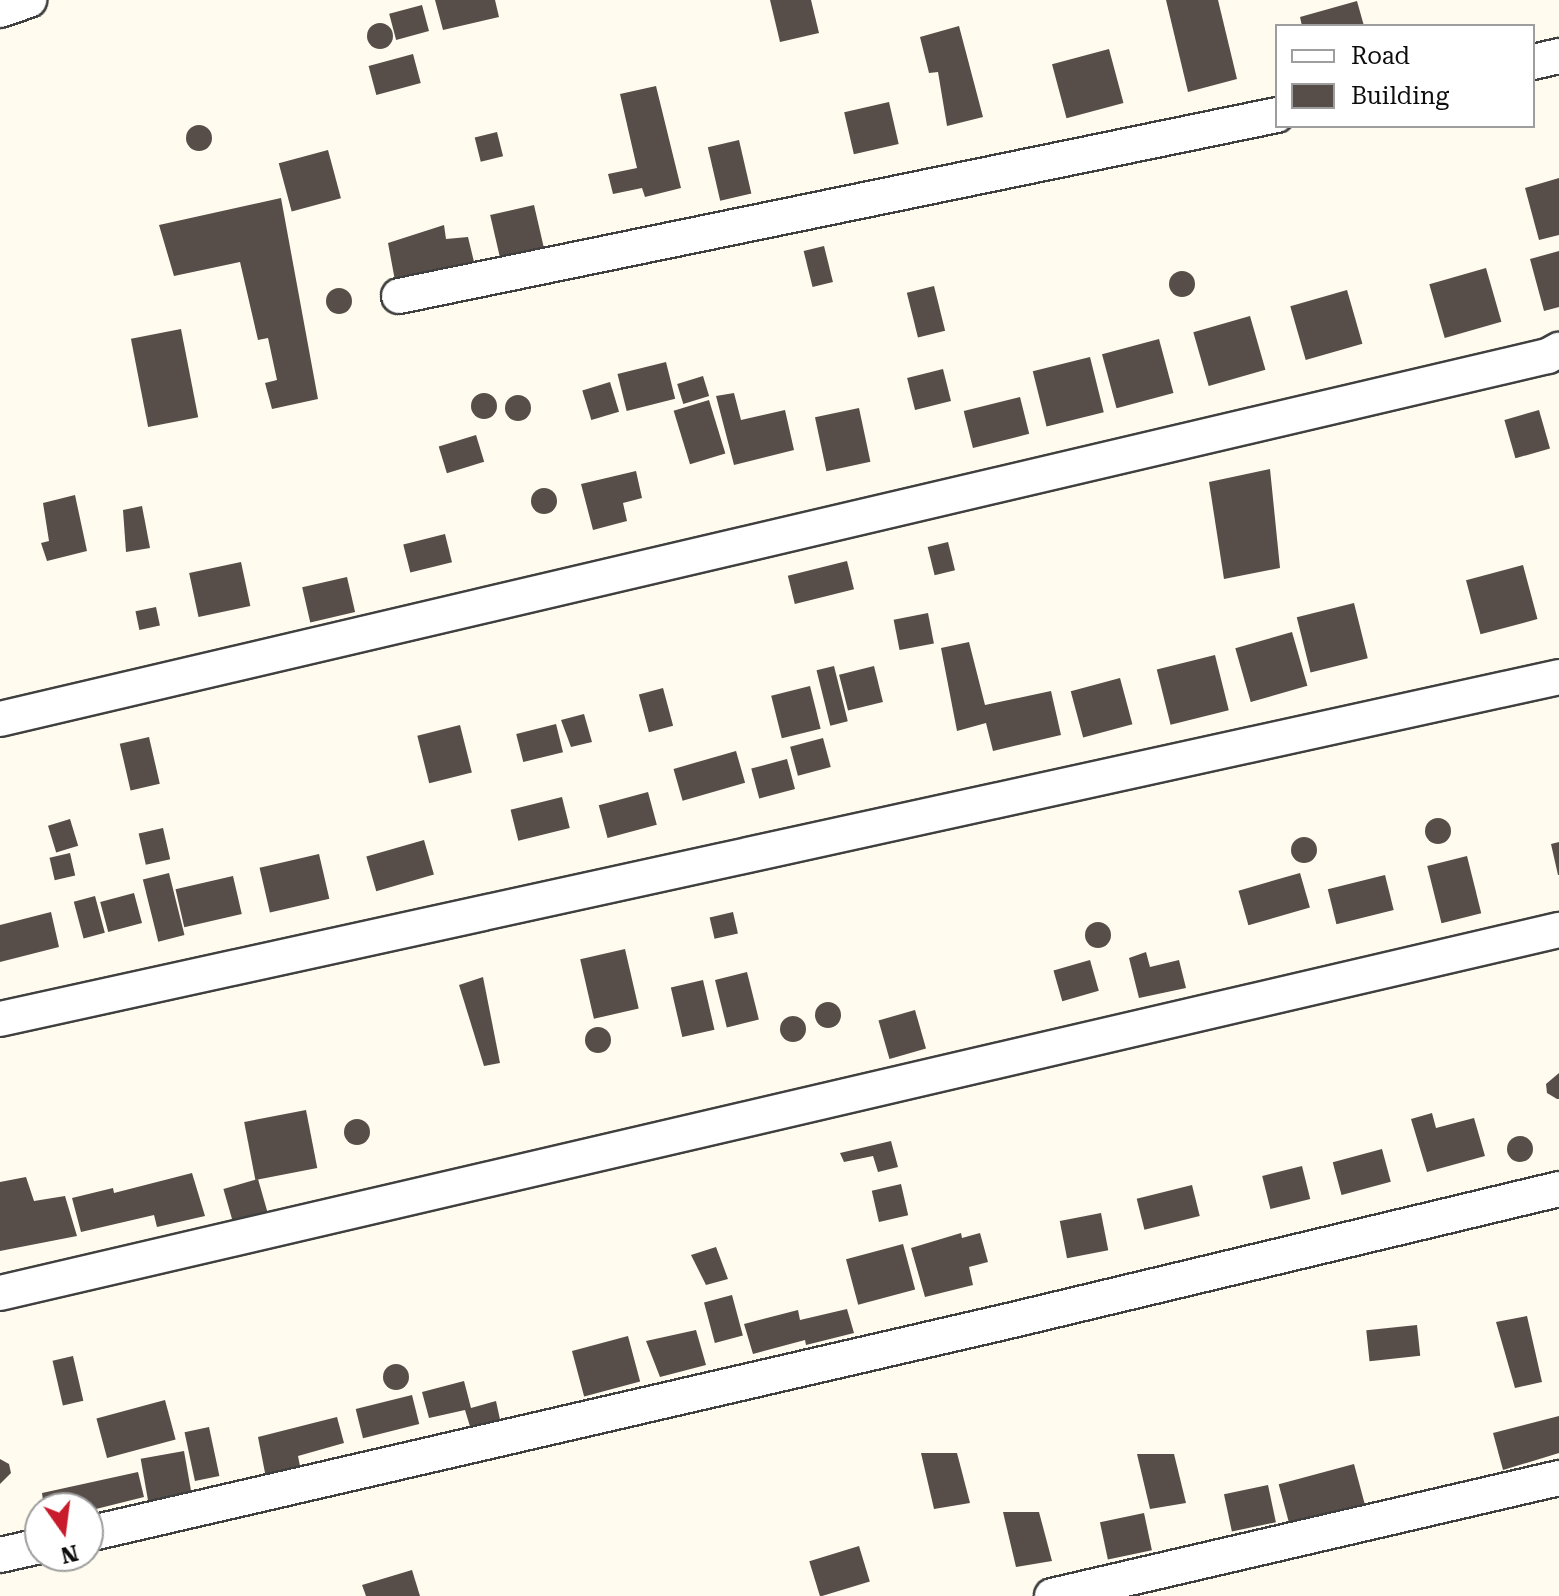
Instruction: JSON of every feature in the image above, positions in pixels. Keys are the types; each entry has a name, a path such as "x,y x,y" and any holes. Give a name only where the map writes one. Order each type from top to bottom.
{"street":[{"path":"0,10 29,0"},
{"path":"1535,62 1559,56"},
{"path":"399,296 1275,115"},
{"path":"0,719 1548,356 1559,350"},
{"path":"0,1019 1559,677"},
{"path":"0,1293 1559,930"},
{"path":"104,1530 1021,1318 1559,1189"},
{"path":"1052,1596 1559,1478"},
{"path":"0,1555 24,1550"}],"building":[{"path":"435,0 495,0 499,17 443,30"},
{"path":"770,0 811,0 819,33 780,42"},
{"path":"1166,0 1218,0 1237,79 1188,92"},
{"path":"1357,1 1363,24 1302,24 1300,17"},
{"path":"422,5 429,31 396,40 389,14"},
{"path":"380,23 389,27 393,36 389,45 380,49 371,45 367,36 371,27"},
{"path":"959,26 983,117 947,126 938,72 929,73 920,37"},
{"path":"1109,49 1123,103 1067,118 1052,64"},
{"path":"413,54 421,83 376,95 369,66"},
{"path":"656,86 681,188 645,197 642,188 613,194 608,174 637,168 620,94"},
{"path":"889,102 899,144 854,154 844,112"},
{"path":"199,125 208,129 212,138 208,147 199,151 190,147 186,138 190,129"},
{"path":"497,132 503,156 481,162 475,138"},
{"path":"739,140 751,194 720,201 708,147"},
{"path":"328,150 341,198 292,211 279,163"},
{"path":"1559,178 1559,235 1539,240 1525,188"},
{"path":"281,198 318,399 272,409 265,383 277,380 268,338 258,340 240,262 174,276 159,225"},
{"path":"534,205 544,249 500,259 490,215"},
{"path":"444,225 446,239 468,237 475,266 396,286 388,243"},
{"path":"824,246 833,282 813,287 804,251"},
{"path":"1559,251 1559,307 1544,311 1530,259"},
{"path":"1486,268 1501,322 1445,338 1429,284"},
{"path":"1182,271 1191,275 1195,284 1191,293 1182,297 1173,293 1169,284 1173,275"},
{"path":"934,286 945,331 918,337 907,293"},
{"path":"339,288 348,292 352,301 348,310 339,314 330,310 326,301 330,292"},
{"path":"1347,290 1362,344 1306,360 1290,306"},
{"path":"1250,316 1265,370 1209,386 1193,332"},
{"path":"181,329 198,417 148,427 131,339"},
{"path":"1159,339 1173,393 1117,408 1102,354"},
{"path":"1090,357 1104,412 1047,427 1033,371"},
{"path":"666,362 675,399 627,411 617,374"},
{"path":"943,369 951,401 915,410 907,378"},
{"path":"703,376 709,396 683,404 677,384"},
{"path":"610,382 619,412 591,420 582,390"},
{"path":"484,393 493,397 497,406 493,415 484,419 475,415 471,406 475,397"},
{"path":"734,393 741,420 785,410 794,450 734,465 716,396"},
{"path":"518,395 527,399 531,408 527,417 518,421 509,417 505,408 509,399"},
{"path":"1020,397 1029,434 973,448 964,411"},
{"path":"709,400 725,454 690,464 674,411"},
{"path":"859,408 870,462 826,471 815,417"},
{"path":"1539,410 1550,448 1515,458 1504,420"},
{"path":"476,435 484,462 447,473 439,446"},
{"path":"1270,469 1280,568 1224,579 1209,482"},
{"path":"636,471 642,498 623,503 627,521 593,530 581,484"},
{"path":"544,488 553,492 557,501 553,510 544,514 535,510 531,501 535,492"},
{"path":"75,495 87,551 47,561 41,543 49,541 43,503"},
{"path":"142,506 150,548 126,552 123,510"},
{"path":"445,534 452,562 410,573 403,544"},
{"path":"948,542 955,570 935,575 928,547"},
{"path":"847,561 854,589 795,604 788,576"},
{"path":"241,562 250,606 199,617 189,573"},
{"path":"1523,565 1537,619 1481,634 1466,580"},
{"path":"347,577 355,612 310,622 302,587"},
{"path":"1354,603 1368,658 1311,673 1297,617"},
{"path":"156,607 160,626 139,630 135,611"},
{"path":"928,613 934,643 900,650 894,620"},
{"path":"1292,632 1307,686 1251,702 1235,648"},
{"path":"969,642 985,705 1051,691 1061,735 993,751 986,723 957,731 941,648"},
{"path":"1215,655 1229,710 1171,725 1157,670"},
{"path":"834,666 848,721 830,726 817,670"},
{"path":"874,666 883,702 848,711 839,675"},
{"path":"1120,678 1132,724 1083,738 1071,691"},
{"path":"810,686 821,729 782,738 771,696"},
{"path":"663,688 673,726 649,732 639,694"},
{"path":"584,714 592,742 571,747 561,720"},
{"path":"556,724 563,752 523,762 516,734"},
{"path":"460,725 472,773 429,783 417,736"},
{"path":"149,737 160,784 131,791 120,744"},
{"path":"823,738 831,767 798,776 790,747"},
{"path":"736,751 745,783 683,801 674,769"},
{"path":"787,759 795,789 759,799 751,769"},
{"path":"648,792 657,825 608,838 599,805"},
{"path":"562,797 570,828 518,841 511,810"},
{"path":"1438,818 1447,822 1451,831 1447,840 1438,844 1429,840 1425,831 1429,822"},
{"path":"70,819 78,846 56,853 48,826"},
{"path":"163,828 170,859 146,865 139,834"},
{"path":"1304,837 1313,841 1317,850 1313,859 1304,863 1295,859 1291,850 1295,841"},
{"path":"424,840 434,875 376,891 366,857"},
{"path":"1559,842 1559,875 1558,875 1551,844"},
{"path":"70,853 75,875 55,880 50,858"},
{"path":"319,854 329,899 270,913 260,868"},
{"path":"1467,856 1481,913 1441,923 1427,866"},
{"path":"169,873 184,935 158,942 143,880"},
{"path":"1300,873 1310,908 1248,925 1238,891"},
{"path":"1385,875 1394,910 1336,924 1328,889"},
{"path":"233,876 242,914 184,927 176,889"},
{"path":"134,893 142,923 108,932 100,902"},
{"path":"95,896 105,933 84,938 74,902"},
{"path":"51,912 59,947 0,962 0,925"},
{"path":"733,912 738,933 715,939 710,917"},
{"path":"1098,922 1107,926 1111,935 1107,944 1098,948 1089,944 1085,935 1089,926"},
{"path":"625,949 639,1008 594,1019 580,959"},
{"path":"1146,952 1150,967 1179,960 1186,988 1139,998 1129,958"},
{"path":"1090,960 1099,991 1062,1001 1053,970"},
{"path":"747,972 759,1020 727,1028 715,980"},
{"path":"483,977 500,1063 484,1066 459,985"},
{"path":"703,980 714,1030 682,1037 671,987"},
{"path":"828,1002 837,1006 841,1015 837,1024 828,1028 819,1024 815,1015 819,1006"},
{"path":"915,1010 926,1048 889,1059 878,1020"},
{"path":"793,1016 802,1020 806,1029 802,1038 793,1042 784,1038 780,1029 784,1020"},
{"path":"598,1027 607,1031 611,1040 607,1049 598,1053 589,1049 585,1040 589,1031"},
{"path":"1559,1073 1557,1099 1547,1093 1546,1084"},
{"path":"306,1110 317,1168 255,1180 244,1122"},
{"path":"1432,1113 1436,1128 1474,1118 1485,1156 1427,1172 1411,1119"},
{"path":"357,1119 366,1123 370,1132 366,1141 357,1145 348,1141 344,1132 348,1123"},
{"path":"1520,1136 1529,1140 1533,1149 1529,1158 1520,1162 1511,1158 1507,1149 1511,1140"},
{"path":"891,1141 898,1167 878,1172 873,1156 844,1162 840,1153"},
{"path":"1382,1149 1391,1182 1342,1195 1333,1162"},
{"path":"1302,1166 1310,1199 1270,1209 1262,1176"},
{"path":"192,1173 205,1216 157,1227 154,1215 81,1232 72,1198 113,1188 114,1193"},
{"path":"26,1177 34,1201 65,1196 77,1236 0,1251 0,1182"},
{"path":"258,1179 268,1213 233,1223 223,1189"},
{"path":"901,1184 908,1215 879,1222 872,1191"},
{"path":"1192,1185 1200,1216 1144,1230 1137,1199"},
{"path":"1101,1213 1108,1250 1067,1258 1060,1221"},
{"path":"961,1233 962,1238 980,1233 988,1262 969,1267 973,1285 925,1297 911,1248"},
{"path":"903,1244 915,1289 858,1305 846,1259"},
{"path":"716,1247 728,1279 706,1285 691,1255"},
{"path":"732,1295 743,1336 715,1343 704,1303"},
{"path":"847,1309 854,1333 806,1345 805,1340 753,1354 744,1324 798,1310 800,1320"},
{"path":"1527,1316 1542,1382 1515,1388 1496,1322"},
{"path":"1417,1325 1420,1356 1370,1361 1366,1330"},
{"path":"696,1330 706,1365 660,1377 646,1341"},
{"path":"628,1336 640,1381 584,1396 572,1351"},
{"path":"73,1356 83,1401 63,1406 53,1361"},
{"path":"396,1364 405,1368 409,1377 405,1386 396,1390 387,1386 383,1377 387,1368"},
{"path":"464,1381 471,1408 496,1401 501,1424 472,1433 465,1410 429,1418 422,1392"},
{"path":"412,1395 419,1424 363,1438 356,1409"},
{"path":"165,1400 176,1440 107,1458 96,1418"},
{"path":"1559,1416 1559,1453 1503,1470 1493,1433"},
{"path":"337,1417 344,1443 298,1456 301,1471 266,1478 258,1437"},
{"path":"209,1427 219,1476 195,1481 185,1432"},
{"path":"184,1451 192,1495 148,1503 141,1459"},
{"path":"921,1453 957,1453 970,1503 934,1509"},
{"path":"1137,1454 1174,1454 1186,1503 1150,1509"},
{"path":"0,1459 9,1464 11,1473 0,1484"},
{"path":"1354,1464 1365,1505 1290,1525 1279,1484"},
{"path":"138,1472 144,1497 104,1507 104,1492 47,1492"},
{"path":"1268,1485 1276,1522 1232,1532 1224,1494"},
{"path":"1003,1512 1039,1512 1052,1561 1016,1567"},
{"path":"1144,1513 1152,1550 1108,1560 1100,1522"},
{"path":"859,1546 870,1581 820,1596 809,1561"},
{"path":"412,1570 420,1596 366,1596 362,1585"}]}
